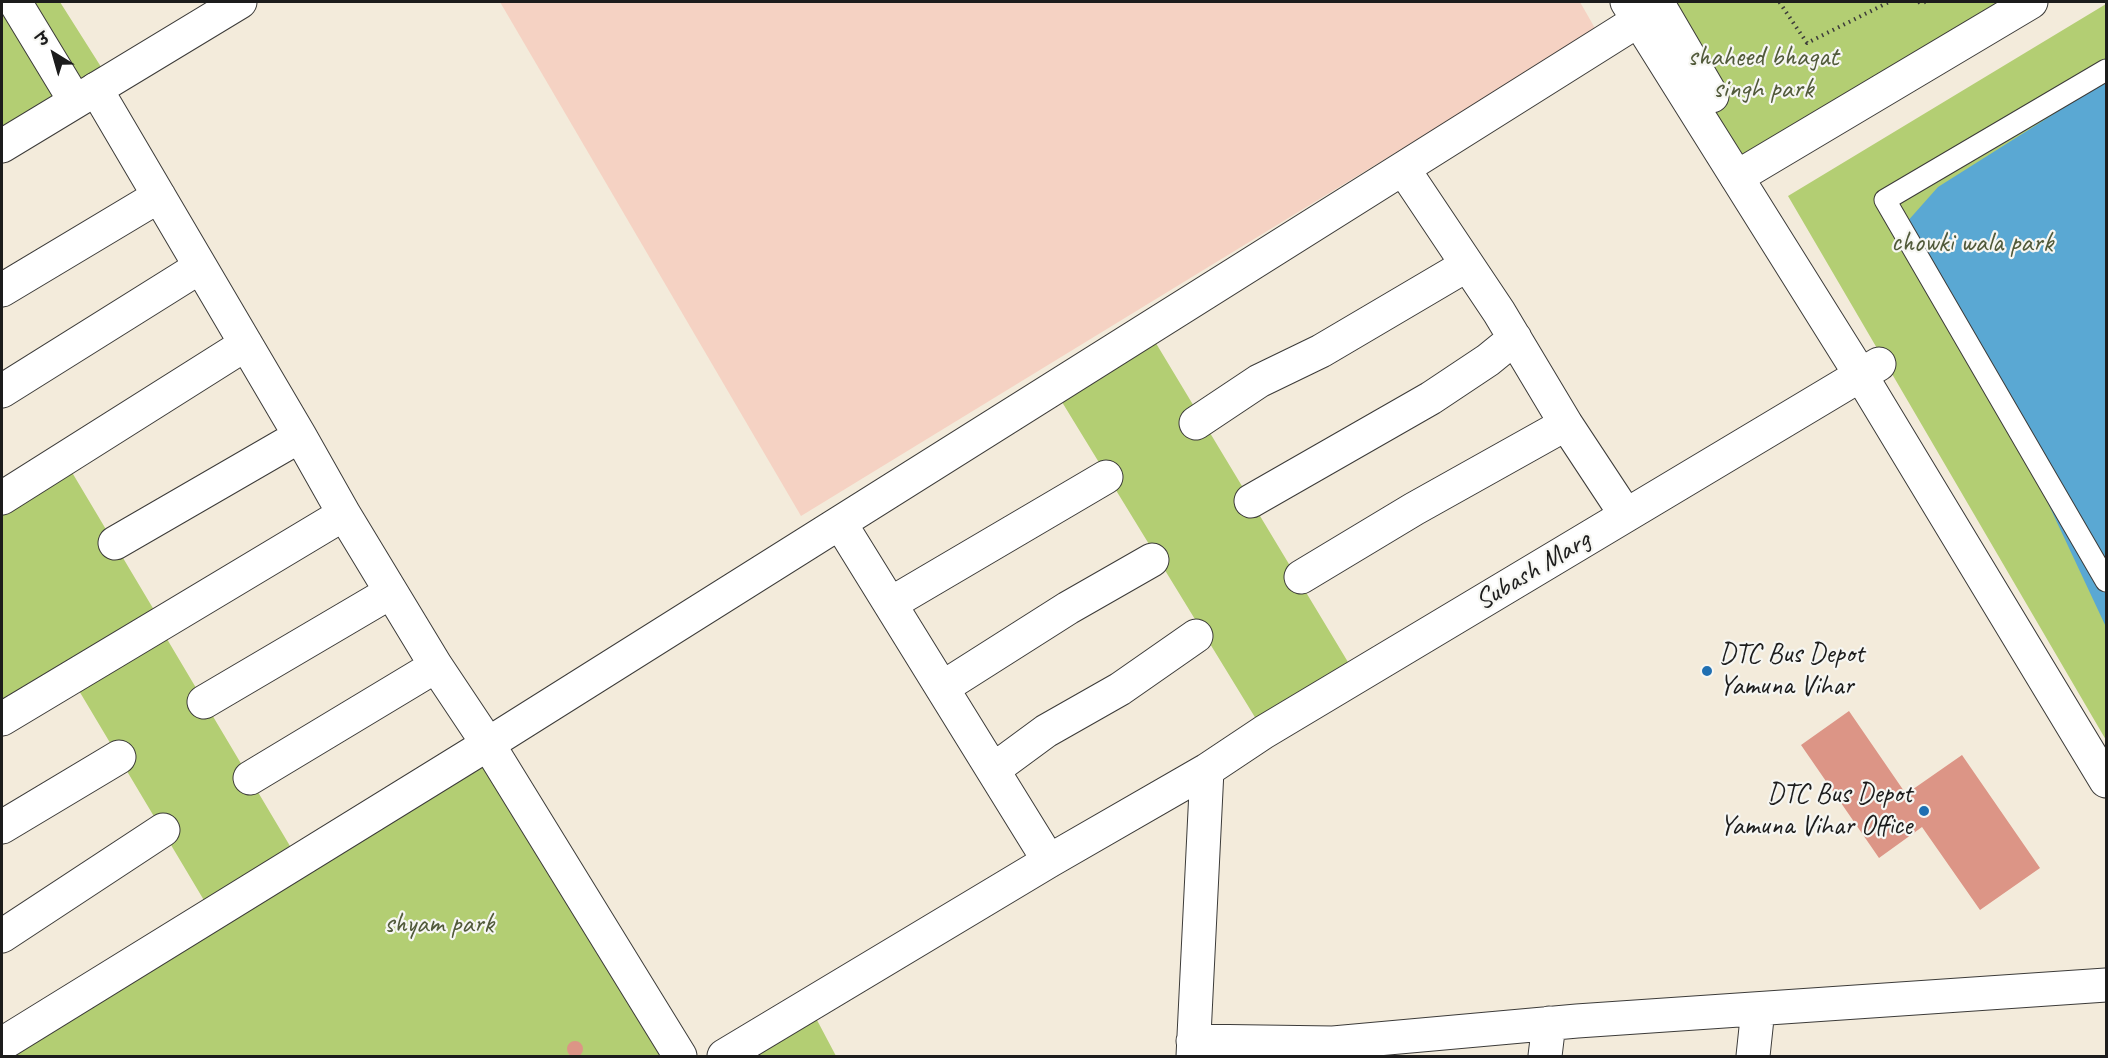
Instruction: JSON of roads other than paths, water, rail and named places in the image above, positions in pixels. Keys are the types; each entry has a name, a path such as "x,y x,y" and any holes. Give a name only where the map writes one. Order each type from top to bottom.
{"street":[{"path":"15,2 159,196 391,592 436,666 488,744 680,1056"},
{"path":"2,146 240,2"},
{"path":"1745,172 2031,2"},
{"path":"2,1044 488,744 1404,170 1641,8 2106,745"},
{"path":"1404,170 1515,338 1566,424 1626,515"},
{"path":"2,290 159,196"},
{"path":"1196,423 1259,381 1321,351 1467,266"},
{"path":"2,391 200,267"},
{"path":"1251,501 1431,398 1488,360 1515,338"},
{"path":"2,498 246,344"},
{"path":"1869,369 2106,781"},
{"name":"Subash Marg","path":"724,1056 1048,861 1207,770 1264,732 1869,369"},
{"path":"1301,577 1414,509 1566,424"},
{"path":"115,543 300,436"},
{"path":"890,604 1106,477"},
{"path":"2,718 344,514"},
{"path":"840,523 1048,861"},
{"path":"942,688 1068,608 1152,560"},
{"path":"204,702 391,592"},
{"path":"993,770 1046,731 1120,689 1196,636"},
{"path":"250,778 436,666"},
{"path":"2,827 119,757"},
{"path":"1207,770 1193,1049 1333,1043 1549,1023 2106,985"},
{"path":"2,936 163,830"},
{"path":"1753,1056 1758,1009"},
{"path":"1545,1056 1549,1023"}],"lane":[{"path":"2106,70 1885,200 2106,581"}],"water":[{"path":"2106,81 2106,627 2039,484 1906,223 1938,187"}],"place":[{"name":"DTC Bus Depot Yamuna Vihar","path":"1707,671"},
{"name":"DTC Bus Depot Yamuna Vihar Office","path":"1924,811"}],"park label":[{"name":"shaheed bhagat singh park","path":"1763,74"},
{"name":"chowki wala park","path":"1972,244"},
{"name":"shyam park","path":"439,925"}]}
